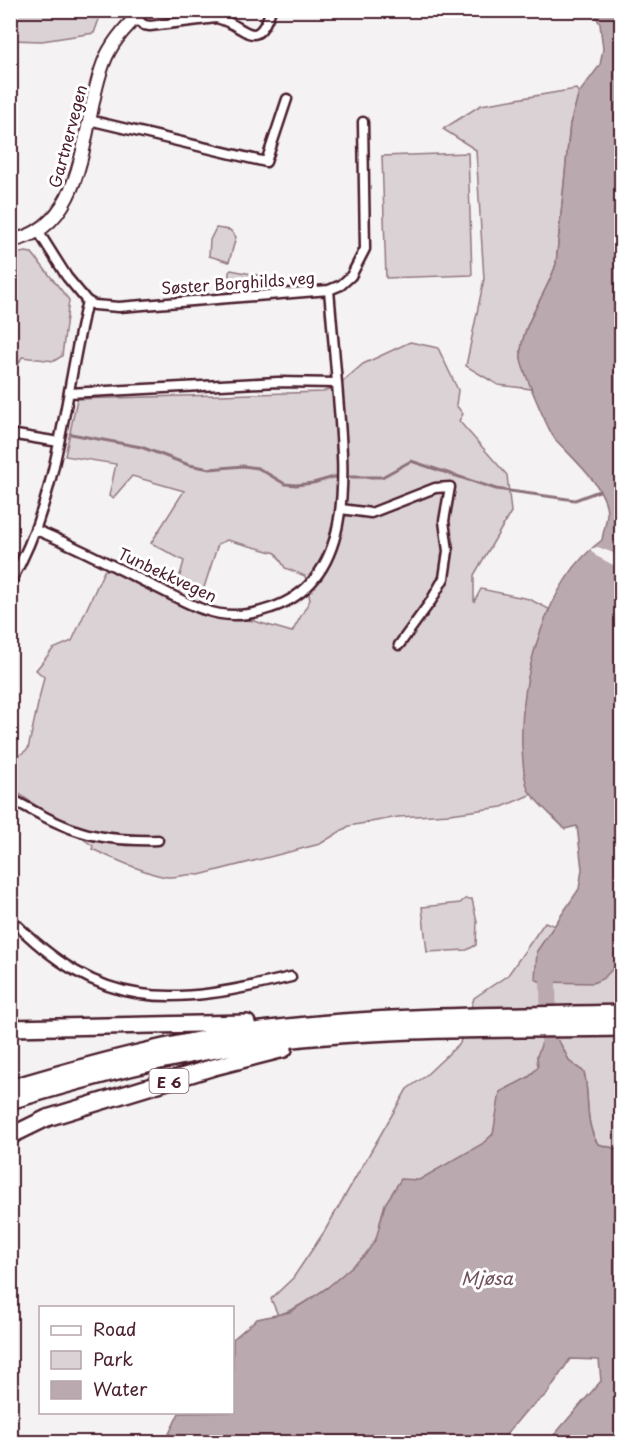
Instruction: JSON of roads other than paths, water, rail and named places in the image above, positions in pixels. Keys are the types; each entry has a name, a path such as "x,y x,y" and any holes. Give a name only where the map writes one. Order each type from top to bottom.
{"highway":[{"name":"E 6","path":"572,1022 621,1013"},
{"name":"E 6","path":"10,1088 178,1043 251,1031 522,1022 572,1022 621,1028"},
{"name":"E 6","path":"10,1028 328,1030"},
{"name":"E 6","path":"10,1101 105,1074 192,1054 328,1030"},
{"name":"E 6","path":"10,1136 47,1118 328,1030"}],"street":[{"name":"Gartnervegen","path":"10,241 38,231 55,217 69,196 106,57 119,34 139,14 150,26 216,18 225,19 252,35 261,32 271,10"},
{"path":"89,120 266,162 287,99"},
{"name":"Søster Borghilds veg","path":"87,301 94,305 119,307 329,290 341,285 351,276 365,249 363,122"},
{"path":"10,583 36,530 59,442 87,301 68,277 38,231"},
{"name":"Tunbekkvegen","path":"36,530 78,548 197,607 238,615 260,612 285,603 312,583 331,547 341,509 343,490 329,290"},
{"path":"69,393 278,382 337,383"},
{"path":"10,434 59,442"},
{"path":"341,509 371,513 435,488 450,487 444,521 448,551 444,578 431,601 399,645"},
{"path":"10,798 69,829 97,838 119,841 158,840"},
{"path":"10,918 45,950 84,976 142,995 201,996 291,976"}],"water":[{"path":"593,11 621,11 622,959 604,978 593,983 541,982 535,979 537,951 579,889 582,869 577,826 565,829 534,798 526,784 522,748 525,693 531,663 551,606 565,581 582,558 602,540 607,513 601,493 595,483 552,434 525,373 521,358 524,334 556,264 570,124 579,93 600,65 603,49 600,24"},
{"name":"Mjøsa","path":"559,1041 570,1062 584,1072 589,1118 594,1136 598,1144 621,1150 621,1442 548,1442 601,1381 599,1360 570,1359 547,1394 525,1412 500,1442 165,1442 179,1414 234,1414 234,1338 257,1319 290,1312 327,1288 365,1255 376,1239 385,1204 401,1179 419,1180 482,1144 493,1134 500,1092 529,1077 538,1067 537,1056 542,1042"}],"waterway":[{"path":"71,434 141,447 189,465 210,469 243,466 258,468 285,484 313,483 334,477 382,477 411,461 496,489 575,500 599,491"},
{"path":"548,982 549,1042"}]}
